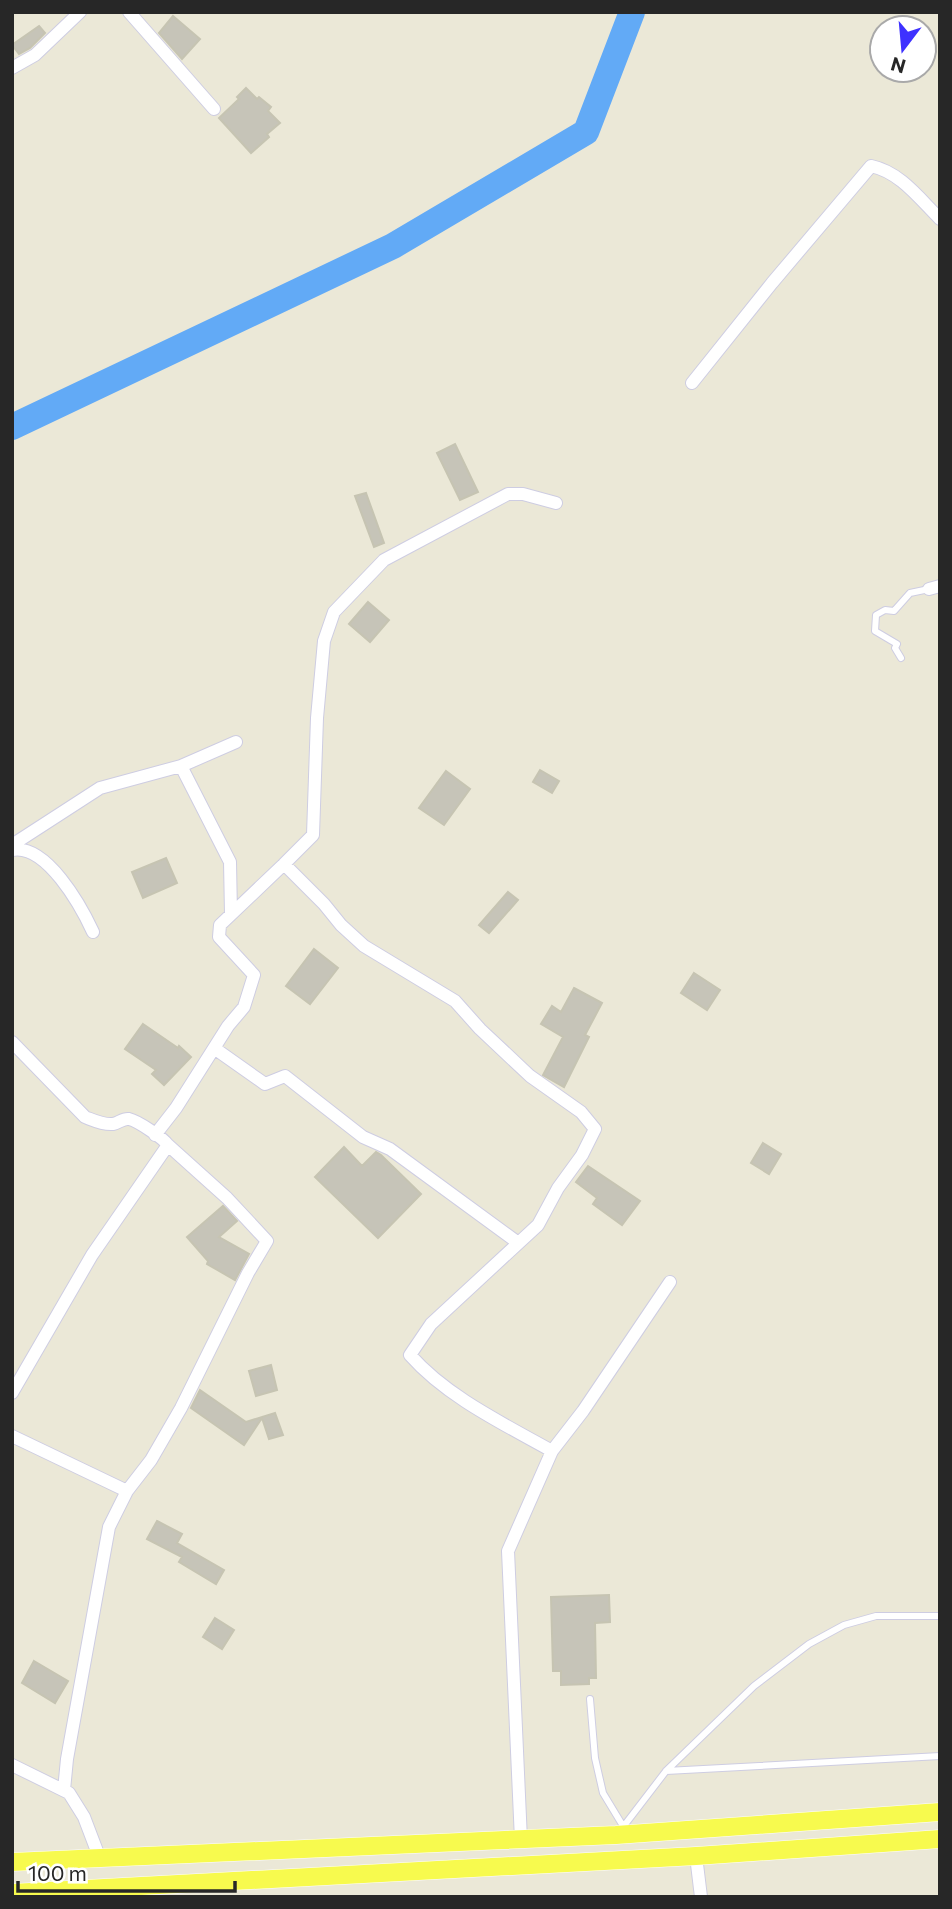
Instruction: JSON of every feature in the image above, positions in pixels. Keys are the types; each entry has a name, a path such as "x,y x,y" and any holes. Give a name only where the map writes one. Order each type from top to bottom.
{"main road":[{"path":"12,1862 522,1840 620,1831 940,1812"},
{"path":"12,1893 696,1856 940,1839"}],"street":[{"path":"12,68 35,55 80,12"},
{"path":"129,12 214,109"},
{"path":"691,383 871,166 886,169 940,219"},
{"path":"155,1135 176,1108 228,1026 244,1007 254,975 219,937 220,925 313,835 317,718 324,641 334,612 384,560 508,494 523,494 556,503"},
{"path":"12,848 100,788 181,766 236,742"},
{"path":"181,766 230,862 231,914"},
{"path":"12,848 26,850 39,857 55,873 77,901 93,932"},
{"path":"284,864 364,946 455,1001 480,1029 530,1076 581,1112 595,1129 582,1155 558,1188 538,1224 431,1324 410,1355 425,1372 482,1411 552,1451"},
{"path":"12,1042 85,1116 114,1124 131,1119 169,1145 227,1198 267,1241 248,1273 181,1408 150,1460 127,1491 109,1527 67,1759 64,1790"},
{"path":"214,1048 265,1084 285,1076 363,1137 390,1149 490,1225 517,1242"},
{"path":"12,1393 92,1255 169,1145"},
{"path":"522,1840 508,1551 552,1451 583,1411 670,1282"},
{"path":"12,1436 127,1491"},
{"path":"12,1765 69,1793 84,1817 100,1859"},
{"path":"696,1856 701,1897"}],"lane":[{"path":"901,658 895,648 897,644 874,631 876,615 885,610 894,611 910,593 935,587"},
{"path":"590,1699 595,1758 603,1793 620,1831 666,1771 754,1686 809,1644 844,1625 876,1616 940,1616"},
{"path":"666,1771 940,1756"}],"building":[{"path":"173,16 200,39 182,59 159,33"},
{"path":"39,26 45,33 30,48 19,54 12,45"},
{"path":"246,88 257,99 259,97 271,107 268,111 280,123 251,153 219,118 239,99 237,97"},
{"path":"455,444 478,492 460,500 437,453"},
{"path":"366,493 384,543 374,547 355,496"},
{"path":"368,602 389,620 370,642 349,624"},
{"path":"540,770 559,781 552,793 533,782"},
{"path":"446,771 470,789 444,825 419,808"},
{"path":"166,858 177,883 143,898 132,872"},
{"path":"508,892 518,900 489,933 479,925"},
{"path":"314,949 338,968 310,1004 286,986"},
{"path":"694,973 720,990 707,1010 681,993"},
{"path":"574,988 602,1003 585,1035 589,1037 564,1087 543,1075 563,1037 541,1024 552,1006 561,1012"},
{"path":"143,1024 178,1048 179,1046 191,1057 164,1085 152,1074 156,1070 125,1049"},
{"path":"763,1143 781,1154 769,1174 751,1163"},
{"path":"344,1147 362,1166 376,1152 381,1155 421,1194 378,1238 315,1177"},
{"path":"588,1166 640,1201 622,1225 593,1204 597,1198 576,1182"},
{"path":"223,1206 237,1221 219,1237 249,1254 235,1280 207,1264 208,1261 187,1237"},
{"path":"271,1365 277,1390 256,1396 249,1371"},
{"path":"200,1390 246,1422 275,1413 283,1435 269,1439 262,1418 244,1445 191,1408"},
{"path":"157,1521 182,1534 177,1543 224,1570 216,1584 179,1562 182,1557 147,1539"},
{"path":"609,1595 610,1622 595,1623 596,1678 589,1678 589,1684 561,1685 561,1671 553,1671 551,1597"},
{"path":"215,1618 234,1630 222,1649 203,1637"},
{"path":"34,1661 68,1681 55,1703 22,1683"}],"waterway":[{"path":"12,427 393,246 586,132 632,12"}]}
